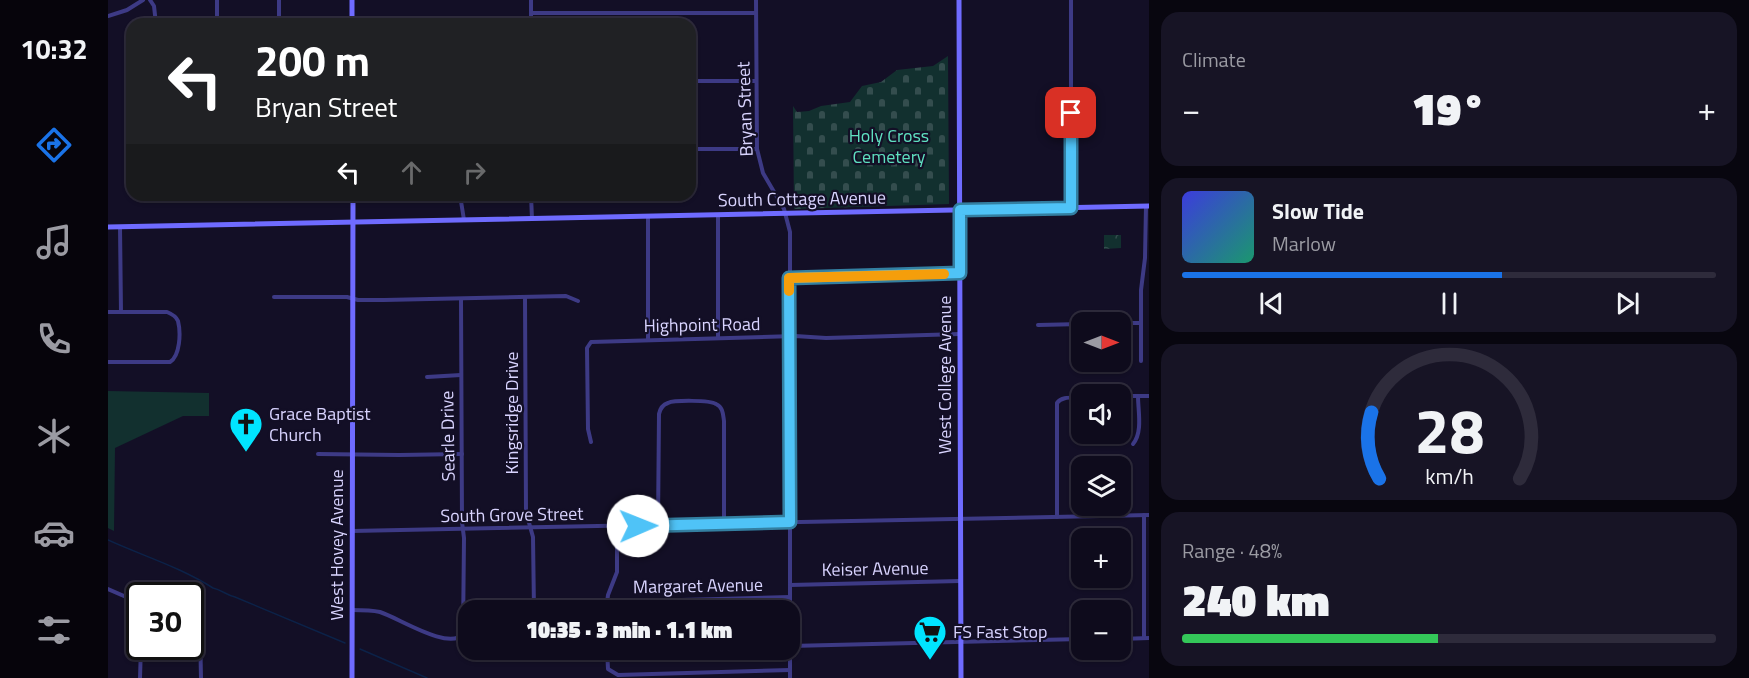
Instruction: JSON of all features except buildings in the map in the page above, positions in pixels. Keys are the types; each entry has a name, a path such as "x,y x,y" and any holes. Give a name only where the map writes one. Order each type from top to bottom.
{"main road":[{"path":"352,0 352,18"},
{"name":"West College Avenue","path":"959,0 961,678"},
{"name":"West Hovey Avenue","path":"352,201 352,678"},
{"name":"South Cottage Avenue","path":"108,227 1147,206"}],"street":[{"path":"108,16 128,10 143,0"},
{"path":"150,0 154,6 155,18"},
{"path":"217,0 217,18"},
{"path":"279,0 279,18"},
{"path":"531,0 531,18"},
{"name":"Bryan Street","path":"756,0 757,148 763,173 779,198 790,232 790,597"},
{"path":"1071,0 1071,208"},
{"path":"531,13 756,13"},
{"path":"696,81 756,81"},
{"path":"696,149 757,148"},
{"path":"461,201 465,221"},
{"path":"531,201 532,219"},
{"path":"1141,361 1147,206"},
{"path":"718,216 718,338"},
{"path":"648,217 648,340"},
{"path":"120,227 121,312"},
{"path":"789,278 960,273"},
{"path":"274,297 347,297 375,300 566,296 578,301"},
{"name":"Kingsridge Drive","path":"525,297 526,512 534,550 534,600"},
{"name":"Searle Drive","path":"352,610 380,612 443,639 451,640 461,637 465,630 461,299"},
{"path":"108,312 167,312 178,320 178,352 170,362 108,362"},
{"path":"1131,323 1141,323"},
{"path":"1038,325 1071,324"},
{"name":"Highpoint Road","path":"591,442 588,429 587,348 594,341 960,334"},
{"path":"428,377 461,375"},
{"path":"1131,396 1149,396"},
{"path":"1132,444 1139,432 1138,396"},
{"path":"1057,517 1057,406 1059,400 1071,398"},
{"path":"658,525 658,414 662,406 671,402 710,402 720,406 724,421 724,524"},
{"path":"318,454 462,453"},
{"path":"1131,639 1147,638 1146,515"},
{"name":"South Grove Street","path":"352,531 1146,515"},
{"path":"608,600 617,572 617,526"},
{"name":"Keiser Avenue","path":"790,585 960,581"},
{"path":"108,589 126,597"},
{"name":"Margaret Avenue","path":"680,600 790,597"},
{"path":"800,646 1071,639"},
{"path":"141,660 141,678"},
{"path":"201,660 201,678"},
{"path":"608,660 610,672 618,675 790,670"},
{"name":"Bryan Street","path":"790,660 790,678"}],"green space":[{"name":"Holy Cross Cemetery","path":"948,56 949,204 794,209 793,106 797,112 850,102 862,86 881,82 897,70 933,66"},
{"path":"1104,235 1121,235 1121,248 1104,249"},
{"path":"108,391 209,393 209,416 183,416 115,448 114,531 108,528"}],"waterway":[{"path":"108,540 175,568 229,595 345,643"},
{"path":"360,649 427,678"}],"slow traffic":[{"path":"789,291 789,278 944,274"}],"place":[{"name":"Grace Baptist Church","path":"246,453"},
{"name":"FS Fast Stop","path":"930,661"}],"route":[{"path":"638,526 790,522 789,278 960,273 960,210 1071,208 1071,113"}]}
